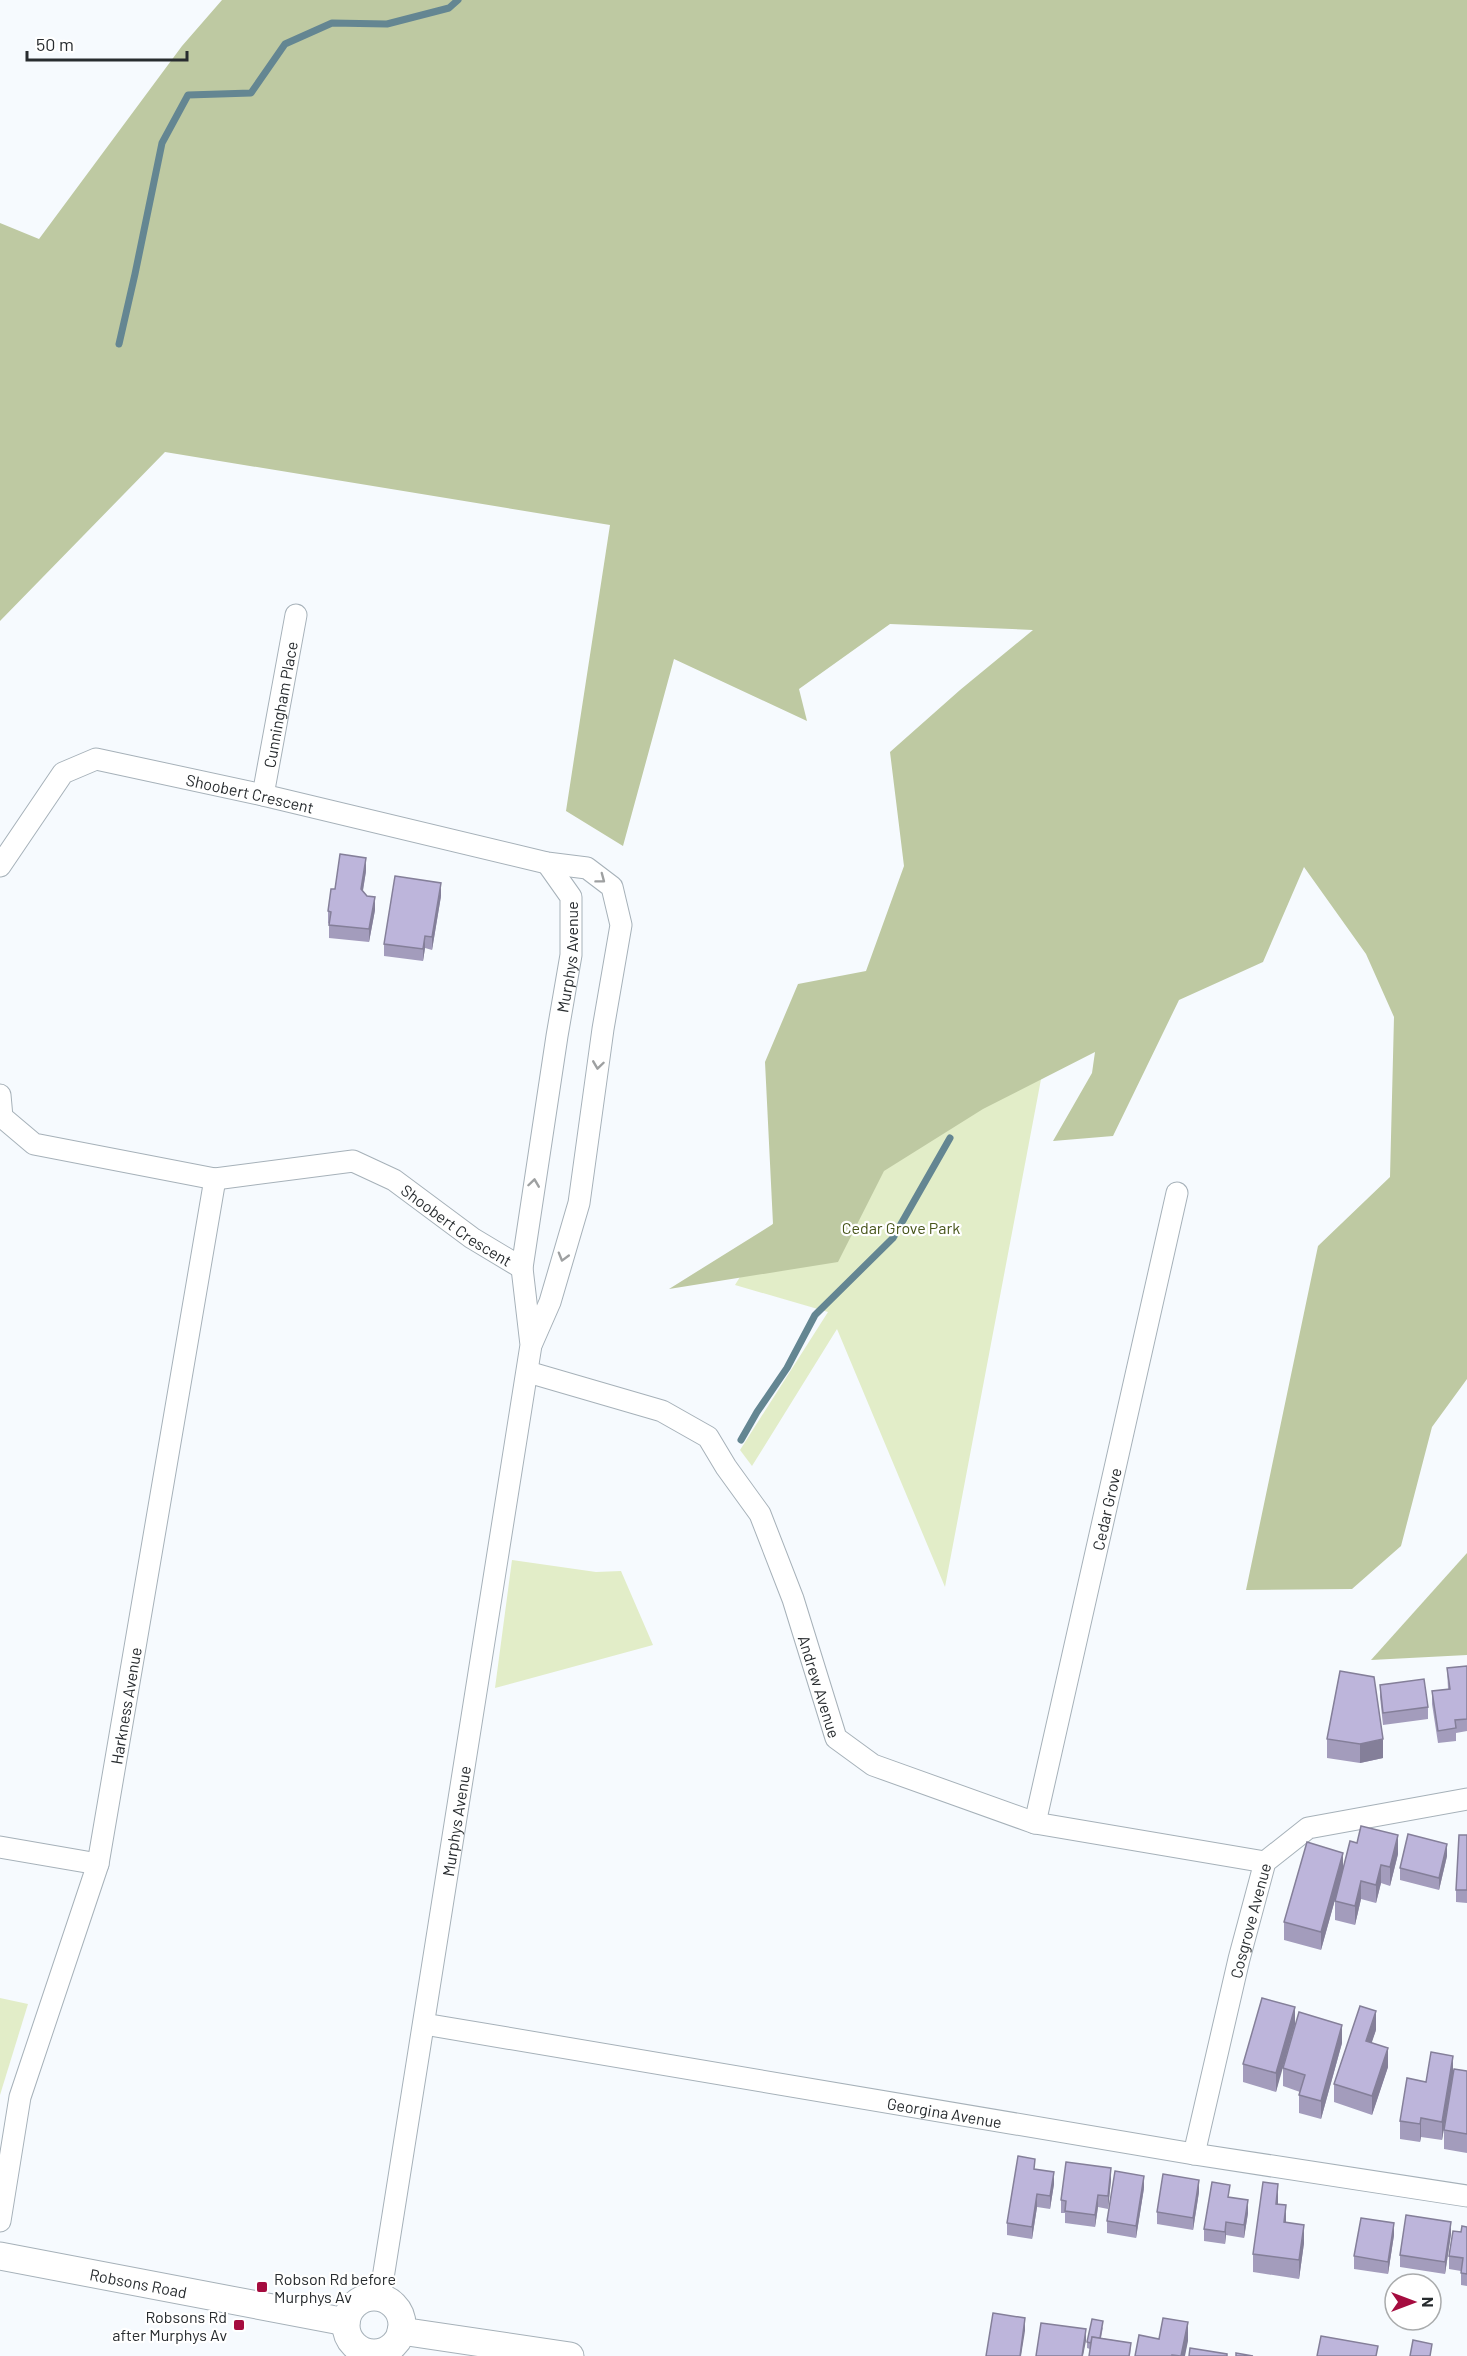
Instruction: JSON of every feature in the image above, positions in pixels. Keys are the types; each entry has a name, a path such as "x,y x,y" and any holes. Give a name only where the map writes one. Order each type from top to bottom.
{"main road":[{"name":"Robsons Road","path":"0,2256 346,2322"},
{"path":"380,2297 396,2307 401,2316 401,2331 390,2348 382,2352 367,2354 350,2340 346,2322 354,2306 361,2300 380,2297"},
{"path":"401,2331 570,2356"}],"street":[{"name":"Cunningham Place","path":"263,795 296,615"},
{"name":"Shoobert Crescent","path":"0,866 63,773 96,759 263,795 547,863"},
{"name":"Murphys Avenue","path":"380,2297 528,1372 531,1345 522,1268 571,955 571,897 547,863"},
{"name":"Murphys Avenue","path":"531,1345 550,1302 579,1203 603,1029 621,925 612,887 587,868 547,863"},
{"name":"Shoobert Crescent","path":"0,1095 2,1117 34,1144 215,1179 353,1161 394,1180 472,1238 522,1268"},
{"name":"Harkness Avenue","path":"0,2221 20,2097 98,1864 215,1179"},
{"name":"Cedar Grove","path":"1035,1823 1177,1193"},
{"name":"Andrew Avenue","path":"528,1372 662,1411 708,1437 726,1467 760,1514 794,1599 836,1737 873,1765 1035,1823 1265,1862"},
{"name":"Cosgrove Avenue","path":"1194,2154 1239,1959 1265,1862 1308,1828 1467,1799"},
{"path":"0,1847 98,1864"},
{"name":"Georgina Avenue","path":"424,2024 1194,2154 1467,2196"}],"green space":[{"path":"222,0 1467,0 1467,1379 1432,1427 1401,1546 1352,1589 1246,1590 1318,1246 1390,1177 1394,1017 1366,954 1304,867 1263,962 1179,1000 1113,1136 1053,1141 1092,1073 1095,1052 983,1109 884,1171 838,1262 669,1289 773,1224 765,1062 798,984 866,971 904,866 890,752 1033,630 890,624 799,689 807,721 674,659 623,846 566,811 610,525 165,452 0,621 0,223 39,239 182,46"},
{"name":"Cedar Grove Park","path":"885,1041 1042,1074 945,1587 837,1329 752,1466 740,1450 828,1312 735,1285"},
{"path":"1467,1553 1467,1655 1371,1660"},
{"path":"512,1560 596,1572 621,1571 653,1645 495,1688"},
{"path":"0,1998 28,2004 0,2095"}],"building":[{"path":"340,854 366,858 361,889 367,896 375,897 369,929 329,925 331,889 335,889"},
{"path":"395,876 441,883 432,937 425,936 423,949 384,944"},
{"path":"1467,1666 1467,1719 1455,1720 1456,1728 1438,1731 1432,1691 1450,1689 1447,1668"},
{"path":"1340,1671 1374,1677 1383,1739 1360,1744 1327,1739"},
{"path":"1424,1679 1428,1707 1383,1713 1380,1685"},
{"path":"1361,1826 1398,1835 1390,1867 1381,1865 1376,1885 1361,1881 1355,1906 1335,1901 1350,1841 1357,1843"},
{"path":"1408,1834 1447,1844 1439,1878 1400,1868"},
{"path":"1459,1835 1467,1835 1467,1890 1456,1890"},
{"path":"1307,1842 1343,1853 1321,1932 1284,1922"},
{"path":"1262,1998 1295,2007 1276,2073 1243,2064"},
{"path":"1360,2006 1376,2011 1366,2041 1388,2048 1372,2096 1334,2084"},
{"path":"1299,2012 1342,2025 1321,2101 1299,2095 1305,2075 1283,2068"},
{"path":"1431,2052 1453,2056 1442,2122 1421,2118 1420,2124 1400,2121 1407,2078 1426,2082"},
{"path":"1454,2069 1467,2071 1467,2134 1444,2130"},
{"path":"1018,2156 1035,2159 1034,2169 1054,2172 1050,2196 1037,2194 1032,2227 1007,2223"},
{"path":"1066,2162 1111,2168 1108,2196 1098,2195 1095,2215 1065,2211 1066,2201 1061,2200"},
{"path":"1115,2171 1144,2176 1136,2226 1107,2221"},
{"path":"1163,2174 1199,2180 1193,2218 1157,2212"},
{"path":"1212,2182 1230,2185 1228,2197 1248,2200 1244,2225 1226,2222 1225,2232 1204,2229"},
{"path":"1263,2182 1278,2184 1276,2204 1286,2205 1284,2222 1304,2225 1299,2260 1253,2254"},
{"path":"1406,2215 1451,2222 1445,2262 1400,2255"},
{"path":"1361,2218 1394,2223 1388,2262 1354,2256"},
{"path":"1462,2226 1467,2227 1467,2274 1461,2273 1463,2258 1449,2256 1453,2231 1461,2232"},
{"path":"993,2313 1025,2318 1020,2356 986,2356"},
{"path":"1163,2318 1188,2322 1181,2356 1135,2356 1139,2335 1159,2339"},
{"path":"1092,2319 1103,2321 1100,2338 1092,2337 1091,2343 1087,2342"},
{"path":"1041,2323 1086,2329 1082,2356 1036,2356"},
{"path":"1321,2336 1378,2346 1376,2356 1317,2356"},
{"path":"1092,2337 1131,2343 1129,2356 1089,2356"},
{"path":"1413,2340 1432,2344 1430,2356 1410,2356"},
{"path":"1190,2348 1227,2354 1227,2356 1189,2356"},
{"path":"1236,2353 1253,2356 1236,2356"}],"waterway":[{"path":"119,344 162,143 188,95 251,93 285,44 332,23 387,24 449,8 458,0"},
{"path":"741,1440 787,1368 815,1315 893,1238 950,1138"}],"place":[{"name":"Robson Rd before Murphys Av","path":"262,2287"},
{"name":"Robsons Rd after Murphys Av","path":"239,2325"}]}
